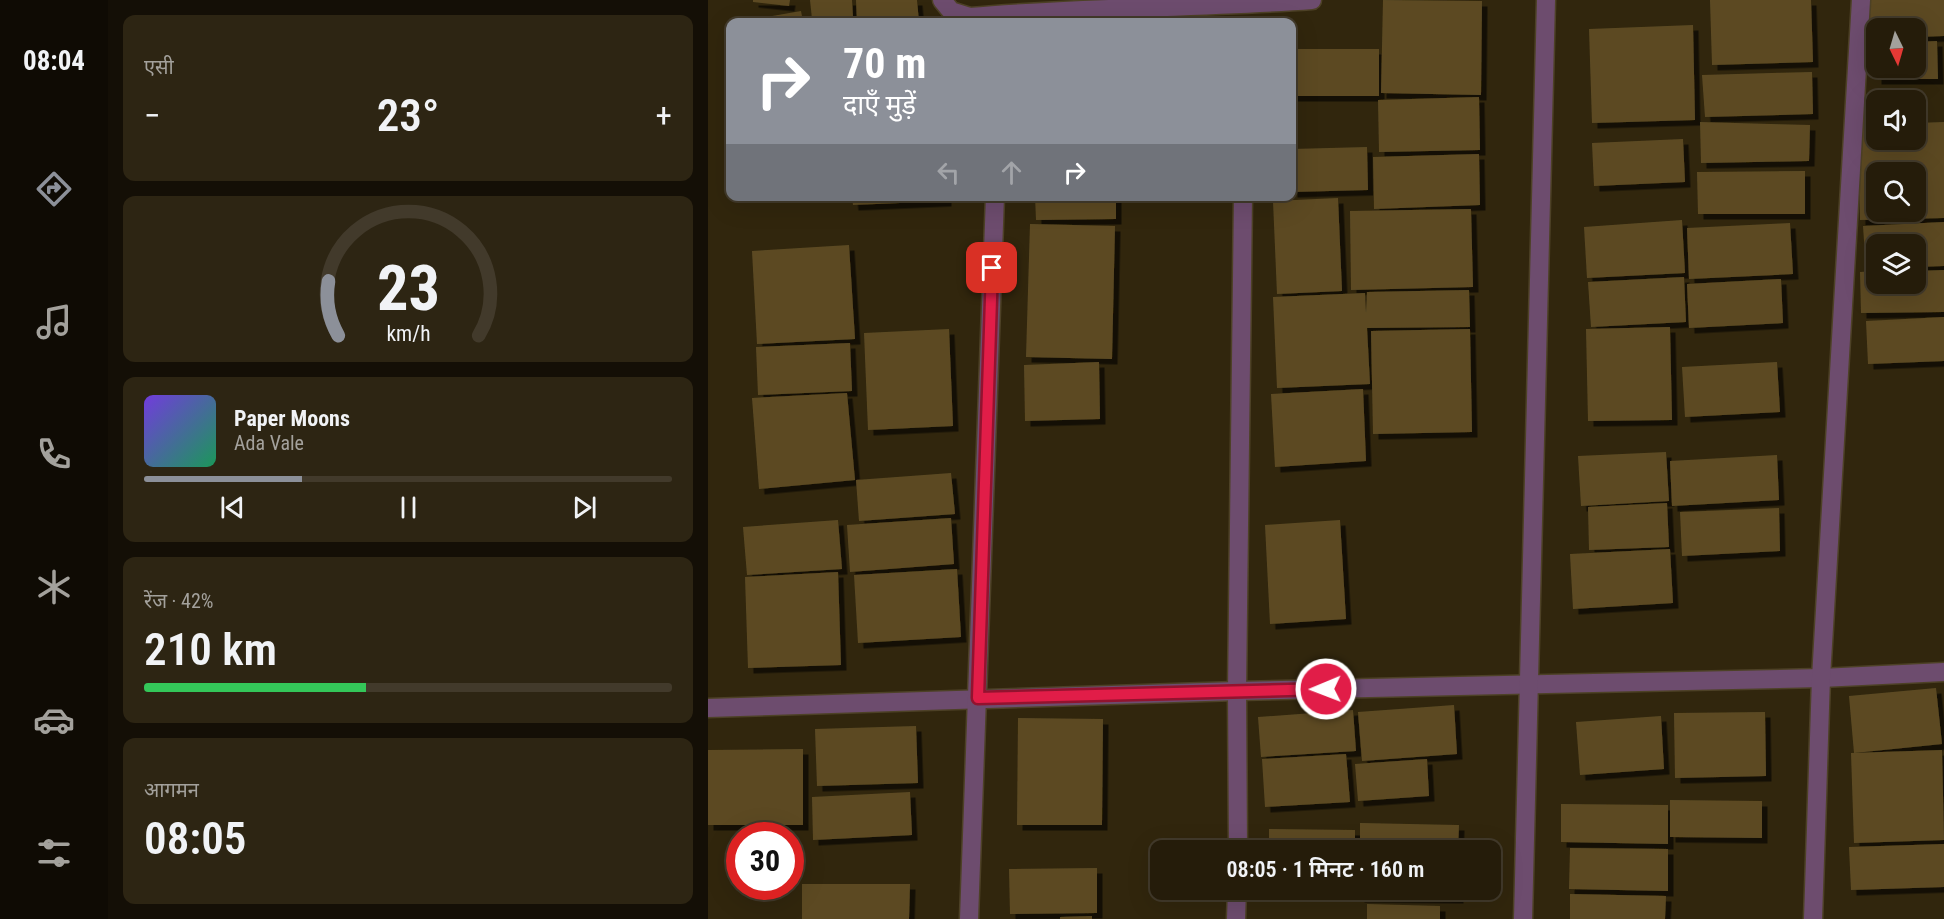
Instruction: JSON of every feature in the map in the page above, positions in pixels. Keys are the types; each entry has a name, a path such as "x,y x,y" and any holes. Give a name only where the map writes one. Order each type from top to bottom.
{"street":[{"path":"942,0 951,11 970,16 1000,18 1245,14 1312,0"},
{"path":"1523,919 1546,0"},
{"path":"1814,919 1821,678 1861,0"},
{"path":"969,919 995,201"},
{"path":"1238,840 1237,691 1243,201"},
{"path":"708,708 1237,691 1821,678 1944,672"},
{"path":"1236,919 1237,900"}],"building":[{"path":"753,0 790,0 789,6 753,2"},
{"path":"810,0 852,0 853,17 812,18"},
{"path":"856,0 917,0 919,18 857,18"},
{"path":"1383,0 1482,1 1481,95 1381,93"},
{"path":"1710,0 1811,0 1813,62 1712,65"},
{"path":"1866,0 1944,0 1944,36 1926,37 1926,18 1866,18"},
{"path":"801,11 802,18 761,18"},
{"path":"1205,16 1205,18 1125,18"},
{"path":"1693,25 1695,120 1592,123 1589,29"},
{"path":"1937,41 1938,79 1876,79 1926,78 1926,42"},
{"path":"1296,49 1379,49 1379,96 1296,96"},
{"path":"1812,72 1813,114 1705,117 1702,75"},
{"path":"1479,97 1480,150 1379,152 1378,100"},
{"path":"1700,122 1810,125 1809,161 1701,163"},
{"path":"1944,122 1944,218 1926,218 1926,162 1866,162 1866,220 1860,220 1858,124 1866,124 1866,150 1926,150 1926,123"},
{"path":"1683,139 1685,182 1594,186 1592,143"},
{"path":"1367,147 1368,190 1296,192 1296,149"},
{"path":"1479,154 1480,205 1374,209 1373,157"},
{"path":"1805,171 1805,214 1698,214 1697,172"},
{"path":"1338,198 1342,291 1277,294 1273,201"},
{"path":"853,201 946,201 853,205"},
{"path":"1035,201 1116,201 1116,219 1036,220"},
{"path":"1471,209 1473,287 1351,290 1350,211"},
{"path":"1682,220 1685,273 1587,278 1584,227"},
{"path":"1944,222 1944,266 1926,267 1926,234 1866,234 1866,270 1863,226"},
{"path":"1790,223 1793,274 1689,279 1687,228"},
{"path":"1030,224 1115,226 1112,359 1026,357"},
{"path":"849,245 855,339 757,344 752,251"},
{"path":"1944,270 1944,312 1861,313 1860,272 1866,272 1866,294 1926,294 1926,271"},
{"path":"1684,277 1686,322 1591,327 1588,282"},
{"path":"1781,279 1783,323 1689,328 1687,284"},
{"path":"1469,290 1470,327 1367,328 1370,384 1277,388 1273,297 1365,293 1366,313 1367,292"},
{"path":"1944,317 1944,361 1868,364 1866,321"},
{"path":"1670,327 1672,420 1588,421 1586,329"},
{"path":"949,329 953,426 868,430 864,333"},
{"path":"1470,329 1472,432 1373,434 1371,331"},
{"path":"850,343 852,391 758,395 756,347"},
{"path":"1099,362 1100,419 1025,421 1024,365"},
{"path":"1777,362 1780,412 1685,417 1682,367"},
{"path":"1363,389 1366,461 1275,467 1271,394"},
{"path":"847,393 855,480 759,489 752,398"},
{"path":"1666,452 1669,501 1581,506 1578,456"},
{"path":"1777,455 1779,500 1672,506 1670,461"},
{"path":"951,473 955,514 859,521 856,480"},
{"path":"1667,503 1669,547 1589,550 1588,507"},
{"path":"1779,508 1780,551 1682,556 1680,512"},
{"path":"951,518 954,564 850,572 847,525"},
{"path":"838,520 842,569 747,575 743,527"},
{"path":"1340,520 1346,619 1270,624 1265,525"},
{"path":"1670,549 1673,603 1573,609 1570,554"},
{"path":"957,569 961,637 858,643 854,575"},
{"path":"838,572 841,665 748,668 745,577"},
{"path":"1936,688 1942,744 1854,753 1849,696"},
{"path":"1454,705 1457,754 1362,761 1358,712"},
{"path":"1353,710 1356,751 1261,757 1258,717"},
{"path":"1765,712 1766,776 1675,778 1674,713"},
{"path":"1661,716 1664,769 1580,775 1576,722"},
{"path":"1018,718 1103,719 1102,825 1017,825"},
{"path":"916,726 918,783 817,786 815,729"},
{"path":"803,749 803,822 726,822 726,825 708,825 708,750"},
{"path":"1942,750 1944,840 1854,843 1851,753"},
{"path":"1346,754 1350,802 1265,807 1262,759"},
{"path":"1427,759 1429,796 1358,801 1355,764"},
{"path":"910,792 912,835 813,840 812,797"},
{"path":"1670,800 1762,801 1762,838 1670,837"},
{"path":"1561,804 1668,805 1668,844 1561,842"},
{"path":"1360,823 1459,825 1458,840 1360,840"},
{"path":"1269,829 1355,830 1355,840 1269,840"},
{"path":"1944,844 1944,887 1851,890 1849,847"},
{"path":"1570,848 1668,849 1668,891 1569,889"},
{"path":"1097,868 1097,913 1010,914 1009,869"},
{"path":"804,884 910,884 909,919 802,919"},
{"path":"1570,894 1666,896 1665,919 1570,919"},
{"path":"1367,904 1440,906 1440,919 1367,919"},
{"path":"1092,916 1092,919 1060,919 1060,917"}],"route":[{"path":"992,268 978,698 1326,689"}]}
